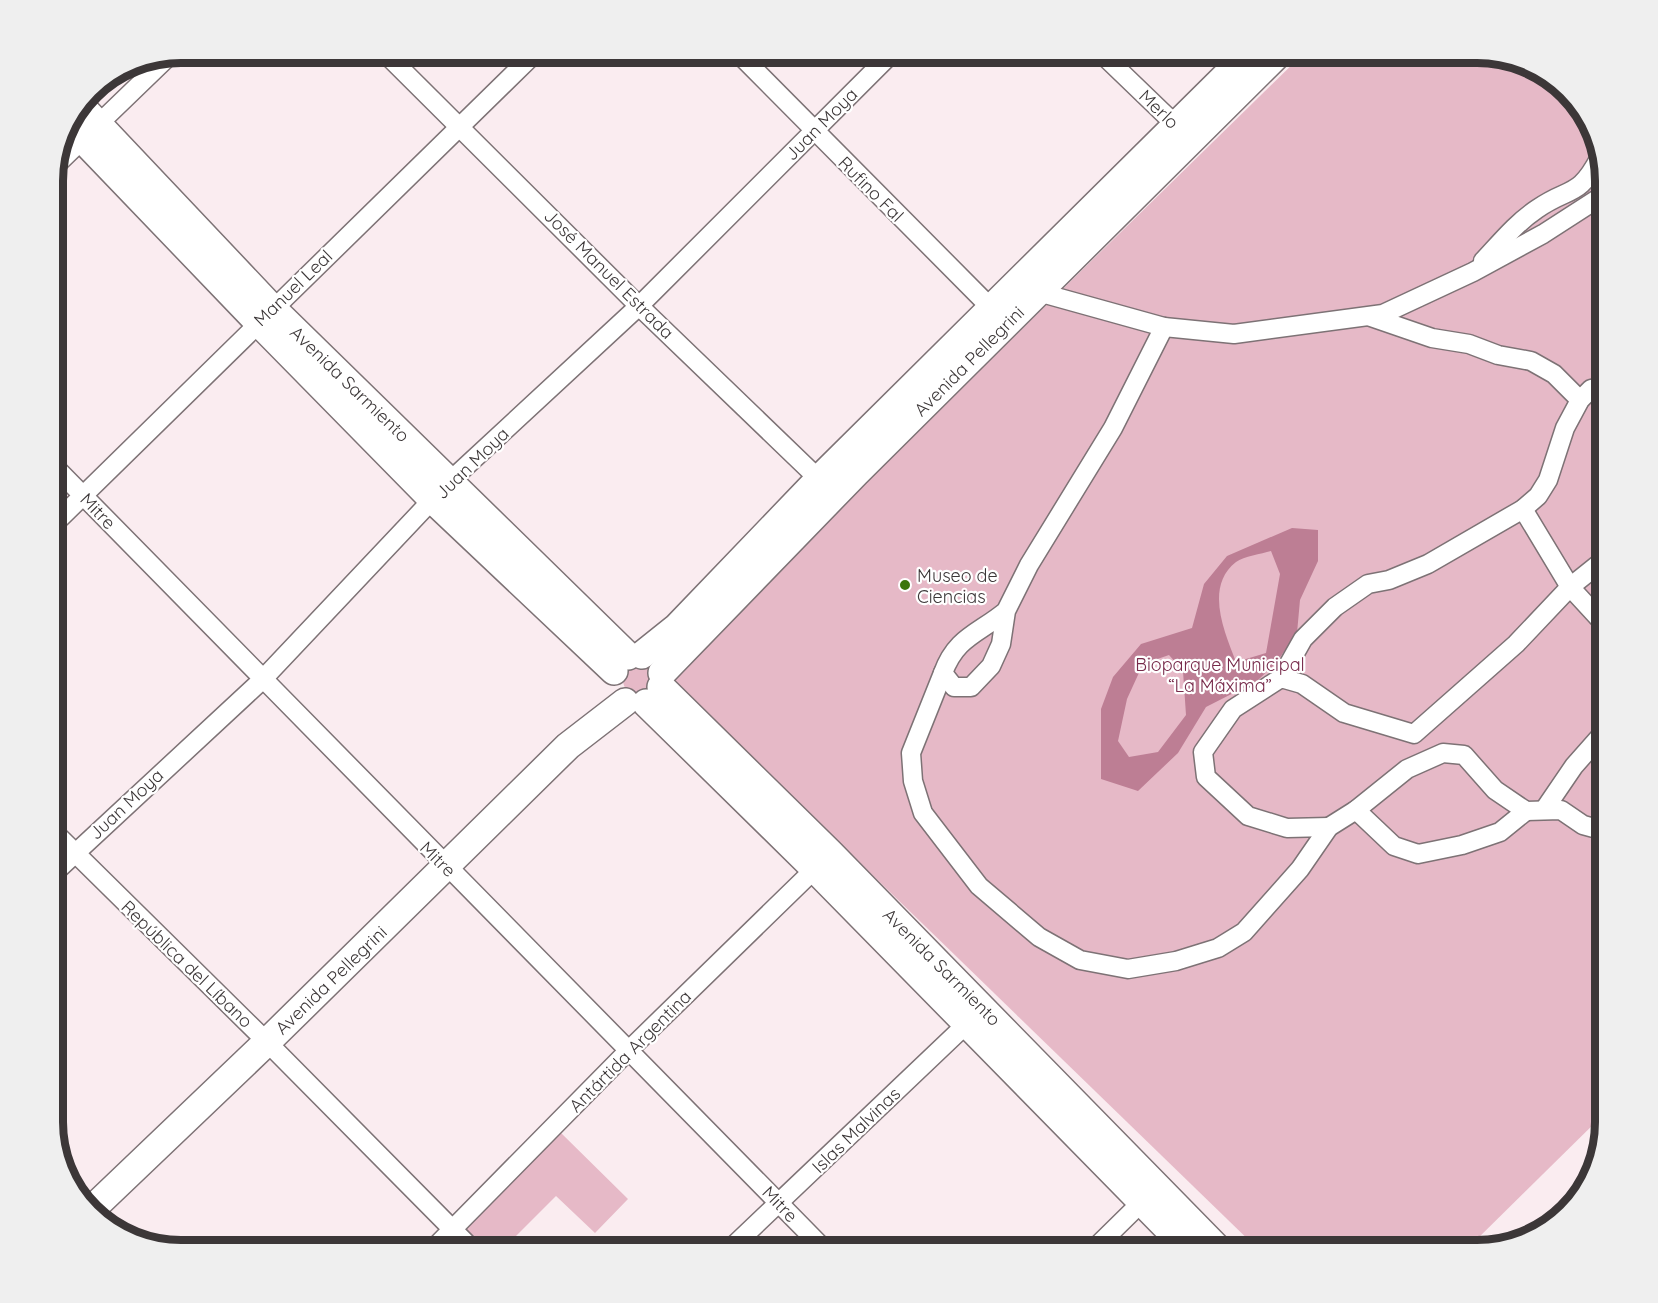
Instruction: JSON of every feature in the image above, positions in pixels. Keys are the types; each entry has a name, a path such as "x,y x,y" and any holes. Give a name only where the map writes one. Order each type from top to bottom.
{"main road":[{"name":"Avenida Pellegrini","path":"1000,316 1038,292 1183,132 1240,63"},
{"name":"Avenida Pellegrini","path":"96,1205 446,867 636,678 677,627 827,487 1183,132 1266,63"},
{"name":"Avenida Sarmiento","path":"84,129 441,491 823,861 1150,1195 1205,1240"},
{"name":"Avenida Sarmiento","path":"1150,1195 1181,1240"}],"street":[{"name":"José Manuel Estrada","path":"396,63 639,306 827,487"},
{"name":"Manuel Leal","path":"63,515 524,63"},
{"name":"Rufino Fal","path":"748,63 813,132 1000,316"},
{"name":"Juan Moya","path":"63,864 262,680 441,491 639,306 881,63"},
{"name":"Merlo","path":"1112,63 1183,132"},
{"path":"67,151 84,129 158,65"},
{"path":"1473,272 1517,225 1538,208 1580,188 1594,166"},
{"path":"1038,292 1164,327 1234,334 1383,314 1473,272 1542,234 1595,200"},
{"path":"1370,316 1432,338 1468,344 1498,355 1531,361 1554,374 1580,400"},
{"path":"943,674 954,687 971,687 992,666 1001,644 1006,611 1029,565 1113,428 1164,327"},
{"path":"1329,826 1287,828 1248,816 1206,777 1203,752 1233,709 1281,678 1303,639 1335,607 1368,584 1408,574 1523,509 1538,496 1548,480 1565,428 1580,400 1591,389 1595,389"},
{"name":"Mitre","path":"63,475 446,867 630,1049 814,1240"},
{"path":"1523,509 1570,587 1595,614"},
{"path":"1281,678 1302,684 1344,713 1413,734 1516,644 1570,587 1595,567"},
{"path":"1006,611 950,653 911,753 913,781 923,813 979,886 1039,937 1080,960 1128,969 1176,961 1218,948 1245,932 1271,904 1329,826 1356,810 1407,769 1443,753 1464,755 1495,790 1535,811 1561,810 1583,825 1595,828"},
{"path":"1356,810 1394,846 1418,854 1462,845 1500,832 1535,811 1595,743"},
{"name":"República del Líbano","path":"63,841 267,1042 463,1240"},
{"name":"Antártida Argentina","path":"443,1240 630,1049 823,861"},
{"name":"Islas Malvinas","path":"740,1240 975,1016"},
{"path":"1104,1240 1150,1195"}],"green space":[{"name":"Bioparque Municipal “La Máxima”","path":"1294,63 1493,64 1515,69 1536,79 1561,97 1571,109 1589,143 1595,181 1595,1123 1476,1240 1249,1240 667,676"},
{"path":"638,665 648,670 653,680 648,690 638,695 628,690 623,680 628,670"},
{"path":"559,1131 628,1199 595,1233 556,1196 512,1240 474,1240 462,1229"}],"shaded area":[{"path":"1292,528 1318,530 1318,561 1300,600 1297,633 1276,663 1257,681 1206,707 1178,753 1138,791 1101,779 1101,709 1113,677 1141,644 1192,628 1204,584 1227,556","holes":["1271,551 1280,574 1266,653 1236,662 1220,610 1221,584 1226,572 1239,560","1169,655 1183,671 1186,715 1158,752 1129,757 1118,741 1127,699 1143,664"]}],"place":[{"name":"Museo de Ciencias","path":"905,585"}]}
